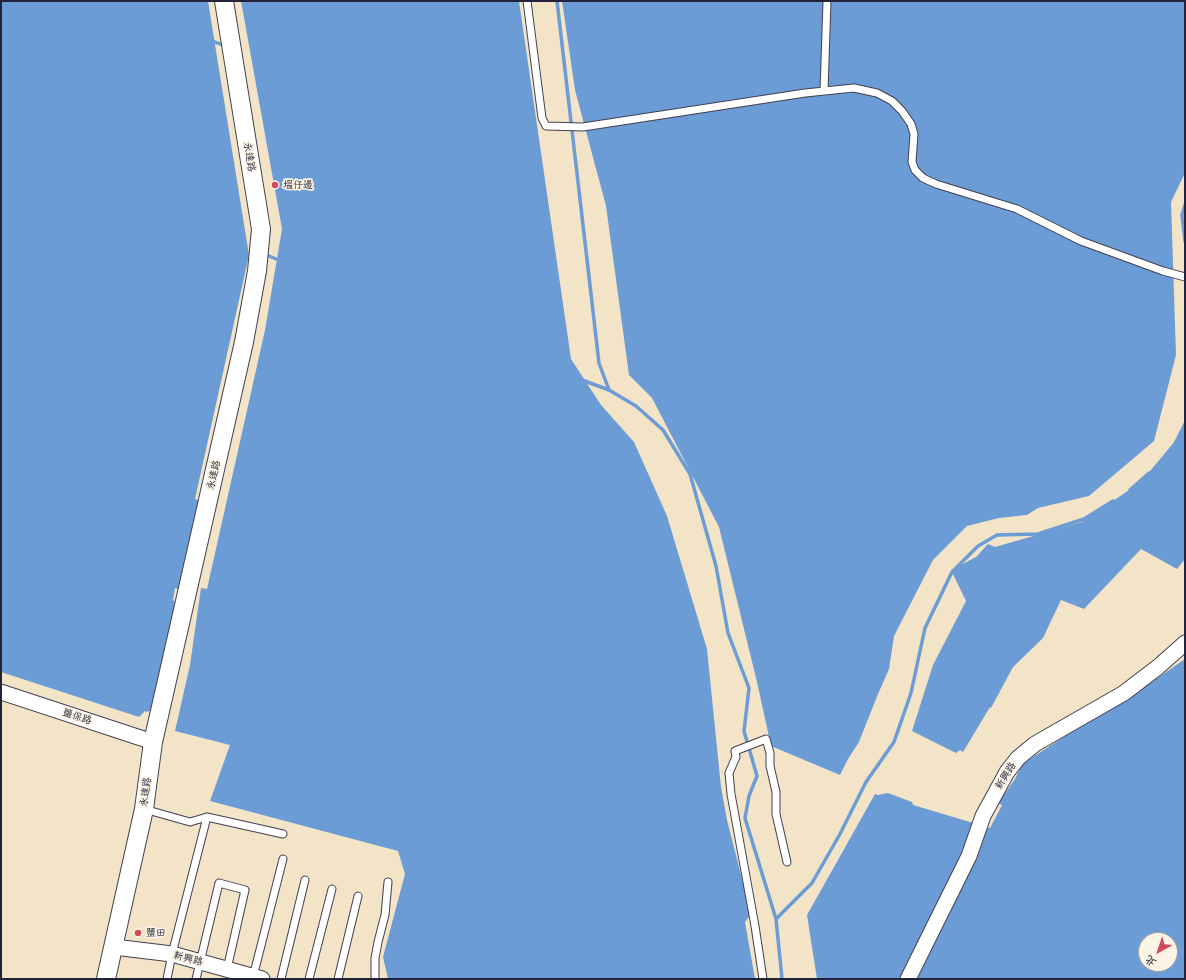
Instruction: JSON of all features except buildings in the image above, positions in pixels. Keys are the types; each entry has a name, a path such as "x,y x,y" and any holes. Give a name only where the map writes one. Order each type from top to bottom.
{"street":[{"name":"永達路","path":"106,979 144,809 153,742 242,350 257,270 261,229 224,1"},
{"name":"新興路","path":"908,979 969,856 983,816 1007,772 1018,758 1035,744 1124,693 1158,667 1185,643"},
{"name":"鹽保路","path":"1,692 153,742"},
{"name":"新興路","path":"114,947 172,954 256,978"}],"lane":[{"path":"526,1 542,118 546,126 583,127 824,91 854,88 877,94 892,102 902,111 914,134 912,162 915,170 923,178 936,184 1017,209 1081,242 1182,277"},
{"path":"824,91 827,1"},
{"path":"763,979 731,794 729,773 736,757 735,751 766,739 776,792 776,814 787,862"},
{"path":"144,809 190,822 207,817 283,834"},
{"path":"167,979 207,817"},
{"path":"256,978 283,859"},
{"path":"281,979 305,880"},
{"path":"375,979 375,958 385,915 388,882"},
{"path":"196,979 219,883 245,890 227,969"},
{"path":"309,979 332,889"},
{"path":"338,979 358,896"}],"water":[{"path":"1,1 208,1 249,255 195,499 203,502 183,591 175,588 173,600 179,606 156,708 147,712 145,711 139,717 1,672"},
{"path":"241,1 519,1 571,359 601,405 634,442 667,516 707,649 721,787 727,820 751,914 745,922 755,979 388,979 383,957 405,874 398,851 210,801 230,745 175,731 190,665 201,588 207,589 265,330 282,229"},
{"path":"562,1 1185,1 1185,173 1171,202 1176,355 1154,441 1089,496 1038,508 1027,515 999,518 967,526 933,560 894,636 889,669 859,742 840,775 771,746 719,527 652,398 629,375 606,206 575,90"},
{"path":"1185,420 1185,559 1177,569 1141,549 1084,609 1061,600 1043,638 1013,667 991,708 990,707 963,752 960,750 956,753 912,731 933,665 966,601 951,570 976,557 988,544 995,547 1082,522 1141,482 1180,435"},
{"path":"1185,659 1185,979 817,979 807,915 875,794 878,795 888,793 912,802 913,805 990,828 1002,805 998,803 1015,779 1022,764"}],"waterway":[{"path":"557,1 599,363 609,390 636,406 663,430 690,474 716,566 728,633 749,688 744,731 757,776 749,796 745,818 776,919 782,979"},
{"path":"210,40 225,46"},
{"path":"1185,205 1182,215 1185,241"},
{"path":"264,254 281,261"},
{"path":"582,380 609,390"},
{"path":"1176,442 1185,424"},
{"path":"1130,490 1149,473"},
{"path":"776,919 812,883 840,834 866,782 894,742 911,693 925,628 952,572 978,546 997,535 1038,534 1084,519 1113,501"}],"place":[{"name":"塭仔邊","path":"275,185"},
{"name":"鹽田","path":"138,933"}]}
